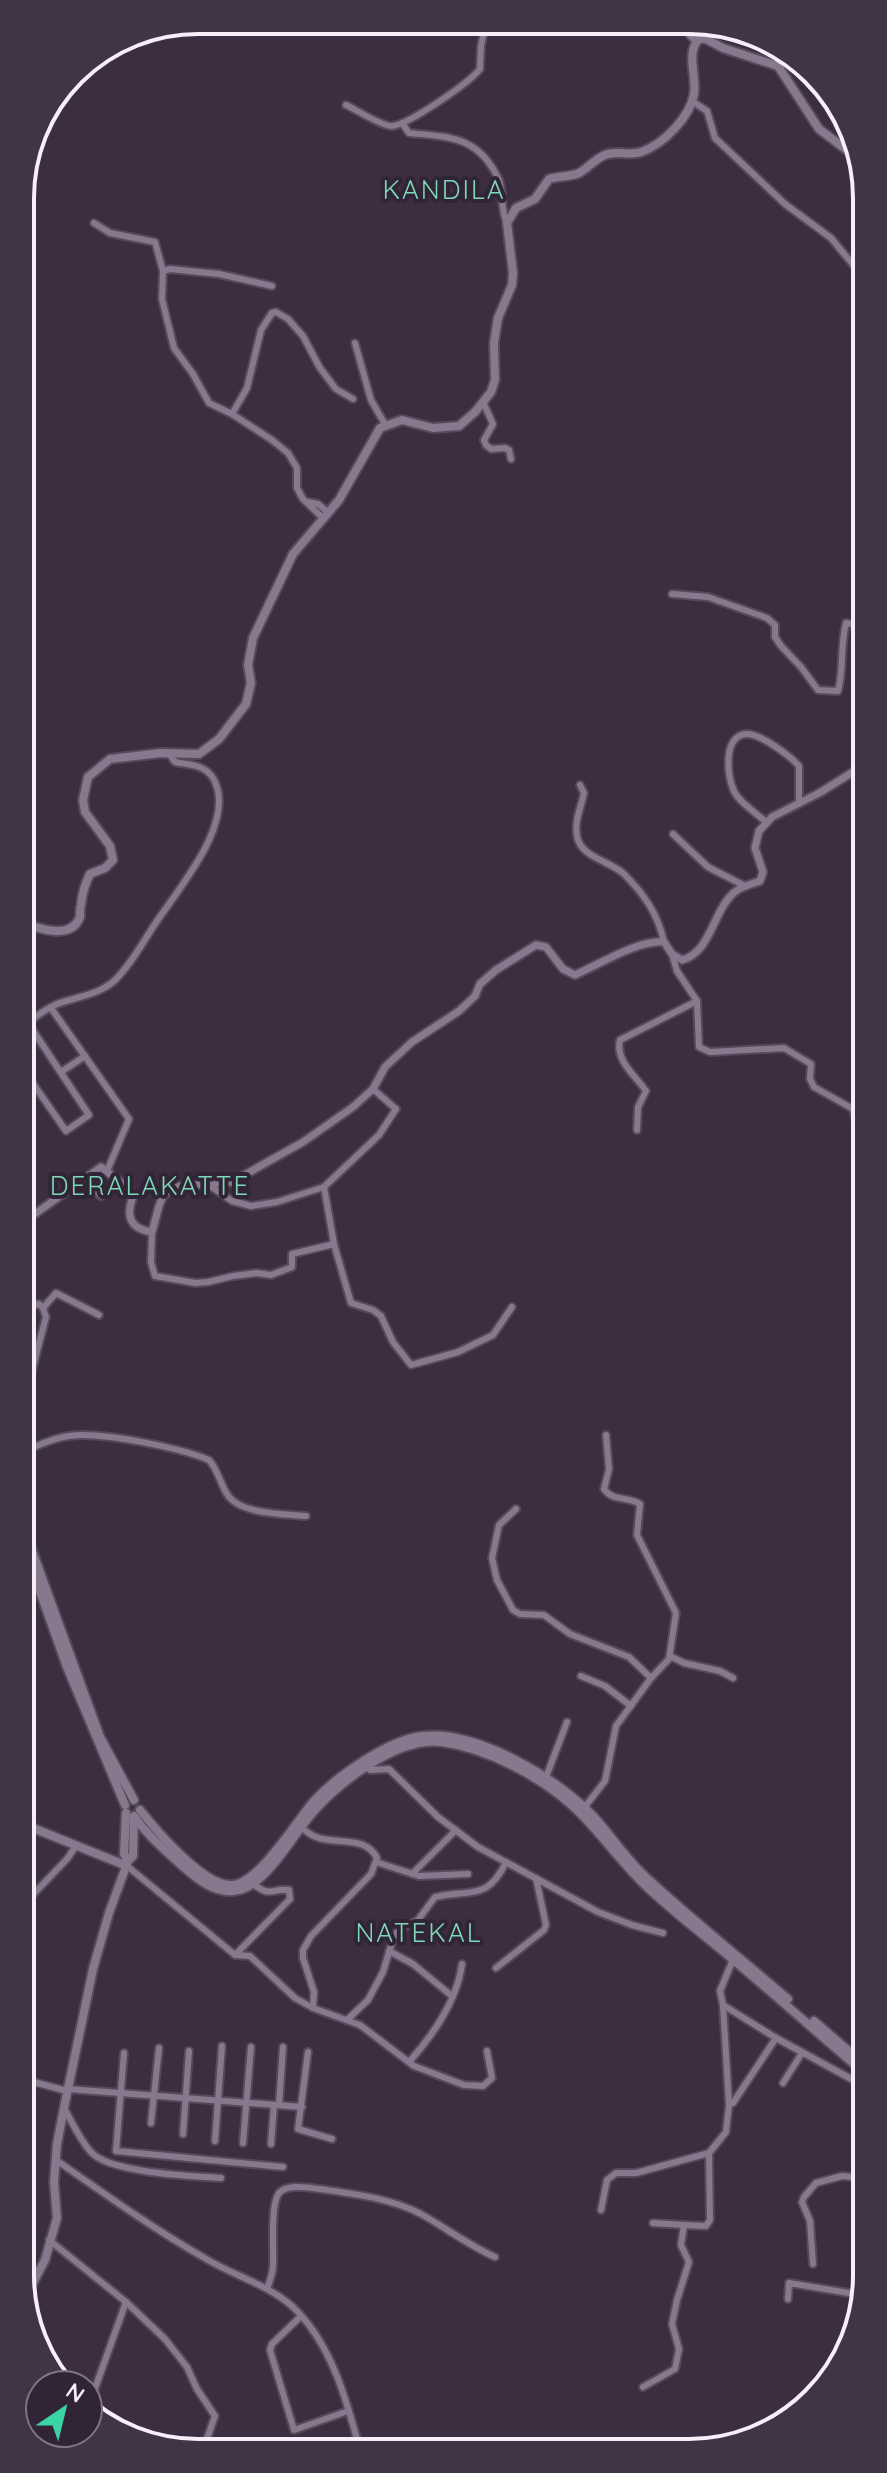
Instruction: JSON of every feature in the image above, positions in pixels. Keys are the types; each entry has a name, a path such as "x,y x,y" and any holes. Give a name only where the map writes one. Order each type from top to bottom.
{"main road":[{"path":"34,927 46,931 75,924 81,915 82,896 90,874 105,868 113,860 110,846 85,812 83,800 88,777 110,759 199,754 219,739 246,704 251,683 248,665 253,638 293,554 339,500 380,428 402,420 433,428 459,426 491,392 495,380 494,343 498,318 512,285 507,223 516,208 535,199 549,179 578,173 614,152 641,152 658,143 676,126 692,101 694,92 693,39 704,38 742,55 778,66 819,129 845,149"},
{"path":"34,1561 44,1593"},
{"path":"34,1569 100,1737 132,1809 148,1833 188,1871 214,1888 237,1891 253,1884 298,1825"},
{"path":"132,1809 198,1869 219,1882 239,1884 256,1872 329,1795 365,1765 400,1742 436,1735 496,1752 546,1777 581,1809 645,1886 853,2055"},
{"path":"365,1765 419,1743 456,1745 522,1771 581,1809"},
{"path":"34,2281 45,2260 57,2218 56,2160 93,1969 109,1913 133,1856 132,1809"},
{"path":"128,1864 124,1854 132,1809"},
{"path":"34,1829 128,1864"},
{"path":"133,1840 139,1834 148,1833"},
{"path":"734,1957 853,2062"}],"street":[{"path":"346,105 385,125 402,123 470,81 480,69 484,34"},
{"path":"689,34 693,39 698,34"},
{"path":"692,101 707,111 715,138 785,204 831,238 853,265"},
{"path":"402,123 409,133 451,136 472,147 500,182 503,214 507,223"},
{"path":"94,223 110,233 155,242 163,271 162,299 174,348 209,403 232,414 288,453 297,468 297,488 306,502 327,516"},
{"path":"163,271 219,274 272,286"},
{"path":"232,414 247,388 261,330 272,313 276,312 288,319 303,336 320,368 336,389 353,399"},
{"path":"355,343 371,400 386,426"},
{"path":"483,402 493,424 484,440 486,445 491,449 509,450 511,459"},
{"path":"672,594 708,597 767,618 775,625 775,637 781,646 823,692 838,691 843,675 843,634 846,623 853,625"},
{"path":"767,823 735,794 727,763 738,738 751,734 794,760 799,766 799,804"},
{"path":"34,1020 51,1008 103,989 122,972 186,881 210,837 219,800 213,778 201,766 175,762 169,754"},
{"path":"672,954 682,960 698,951 733,893 760,881 763,872 755,848 759,831 772,817 853,772"},
{"path":"580,785 584,793 577,817 577,838 581,846 623,873 655,912 677,971 697,1001 699,1047 710,1052 784,1048 811,1064 810,1079 814,1087 853,1109"},
{"path":"673,834 708,867 745,886"},
{"path":"334,1244 292,1254 292,1267 271,1275 257,1273 208,1282 155,1276 151,1262 152,1232 163,1196 169,1190 180,1186 232,1182 303,1142 353,1107 373,1089 385,1067 412,1042 459,1011 475,996 480,984 496,970 536,945 546,947 563,969 575,975 648,943 664,942"},
{"path":"637,1130 638,1107 646,1091 634,1078 618,1044 620,1040 697,1001"},
{"path":"51,1008 129,1119 107,1171"},
{"path":"34,1038 89,1115 66,1131 34,1085"},
{"path":"61,1072 85,1056"},
{"path":"209,1185 232,1201 251,1206 277,1202 324,1187 379,1135 396,1109 373,1089"},
{"path":"34,1215 101,1167 128,1188 133,1197 128,1208 133,1225 140,1231 152,1232"},
{"path":"82,1178 101,1196"},
{"path":"324,1187 334,1244 351,1303 381,1316 393,1342 411,1365 458,1352 493,1335 512,1307"},
{"path":"43,1308 56,1293 99,1315"},
{"path":"34,1305 39,1304 46,1317 34,1367"},
{"path":"34,1447 71,1435 162,1446 209,1460 228,1497 236,1504 263,1512 306,1516"},
{"path":"606,1435 609,1469 604,1489 613,1497 640,1504 637,1535 676,1613 669,1659"},
{"path":"516,1509 499,1525 492,1558 497,1580 513,1610 520,1614 544,1615 570,1634 629,1657 651,1678"},
{"path":"581,1809 605,1781 616,1726 671,1655 684,1663 720,1671 733,1678"},
{"path":"581,1676 605,1686 631,1706"},
{"path":"546,1777 567,1722"},
{"path":"365,1765 373,1770 389,1769 438,1817 478,1847 598,1912 663,1933"},
{"path":"298,1825 315,1837 363,1844 372,1849 377,1858 371,1874 311,1936 303,1950 314,1992 313,2008"},
{"path":"412,1874 456,1830"},
{"path":"34,1894 76,1846"},
{"path":"376,1862 419,1876 468,1874"},
{"path":"347,2020 368,2000 383,1972 394,1936 400,1929 418,1920 435,1897 490,1887 506,1862"},
{"path":"128,1864 235,1955 250,1956 295,1998 360,2025 414,2066 464,2085 483,2086 492,2078 487,2051"},
{"path":"496,1968 544,1930 546,1925 536,1878"},
{"path":"235,1955 290,1899 289,1890 272,1893 253,1884"},
{"path":"389,1951 413,1964 452,1996"},
{"path":"601,2210 607,2180 616,2173 636,2173 709,2153 726,2132 729,2105 720,1991 734,1957"},
{"path":"409,2062 430,2038 459,1983 462,1964"},
{"path":"723,2005 853,2080"},
{"path":"729,2105 776,2038"},
{"path":"215,2141 222,2046"},
{"path":"243,2143 251,2047"},
{"path":"271,2144 283,2047"},
{"path":"151,2123 159,2048"},
{"path":"183,2134 189,2051"},
{"path":"308,2052 298,2127 300,2131 332,2139"},
{"path":"124,2053 115,2148 120,2153 283,2167"},
{"path":"783,2083 802,2053"},
{"path":"34,2082 68,2090 302,2107"},
{"path":"64,2108 89,2150 101,2160 153,2173 221,2178"},
{"path":"653,2223 706,2226 710,2220 709,2153"},
{"path":"56,2160 155,2229 267,2289 296,2310 336,2371 357,2439"},
{"path":"813,2264 810,2221 802,2202 804,2197 816,2183 842,2176 853,2177"},
{"path":"267,2289 274,2269 272,2245 276,2202 284,2189 304,2187 395,2203 495,2257"},
{"path":"643,2387 675,2369 679,2349 672,2324 689,2262 681,2245 684,2225"},
{"path":"49,2240 126,2302 165,2339 187,2367 197,2389 214,2412 207,2439"},
{"path":"788,2299 789,2283 852,2293"},
{"path":"102,2369 126,2302"},
{"path":"301,2316 272,2344 270,2350 294,2430 348,2411"}],"district":[{"name":"KANDILA","path":"444,189"},
{"name":"DERALAKATTE","path":"150,1185"},
{"name":"NATEKAL","path":"419,1932"}]}
